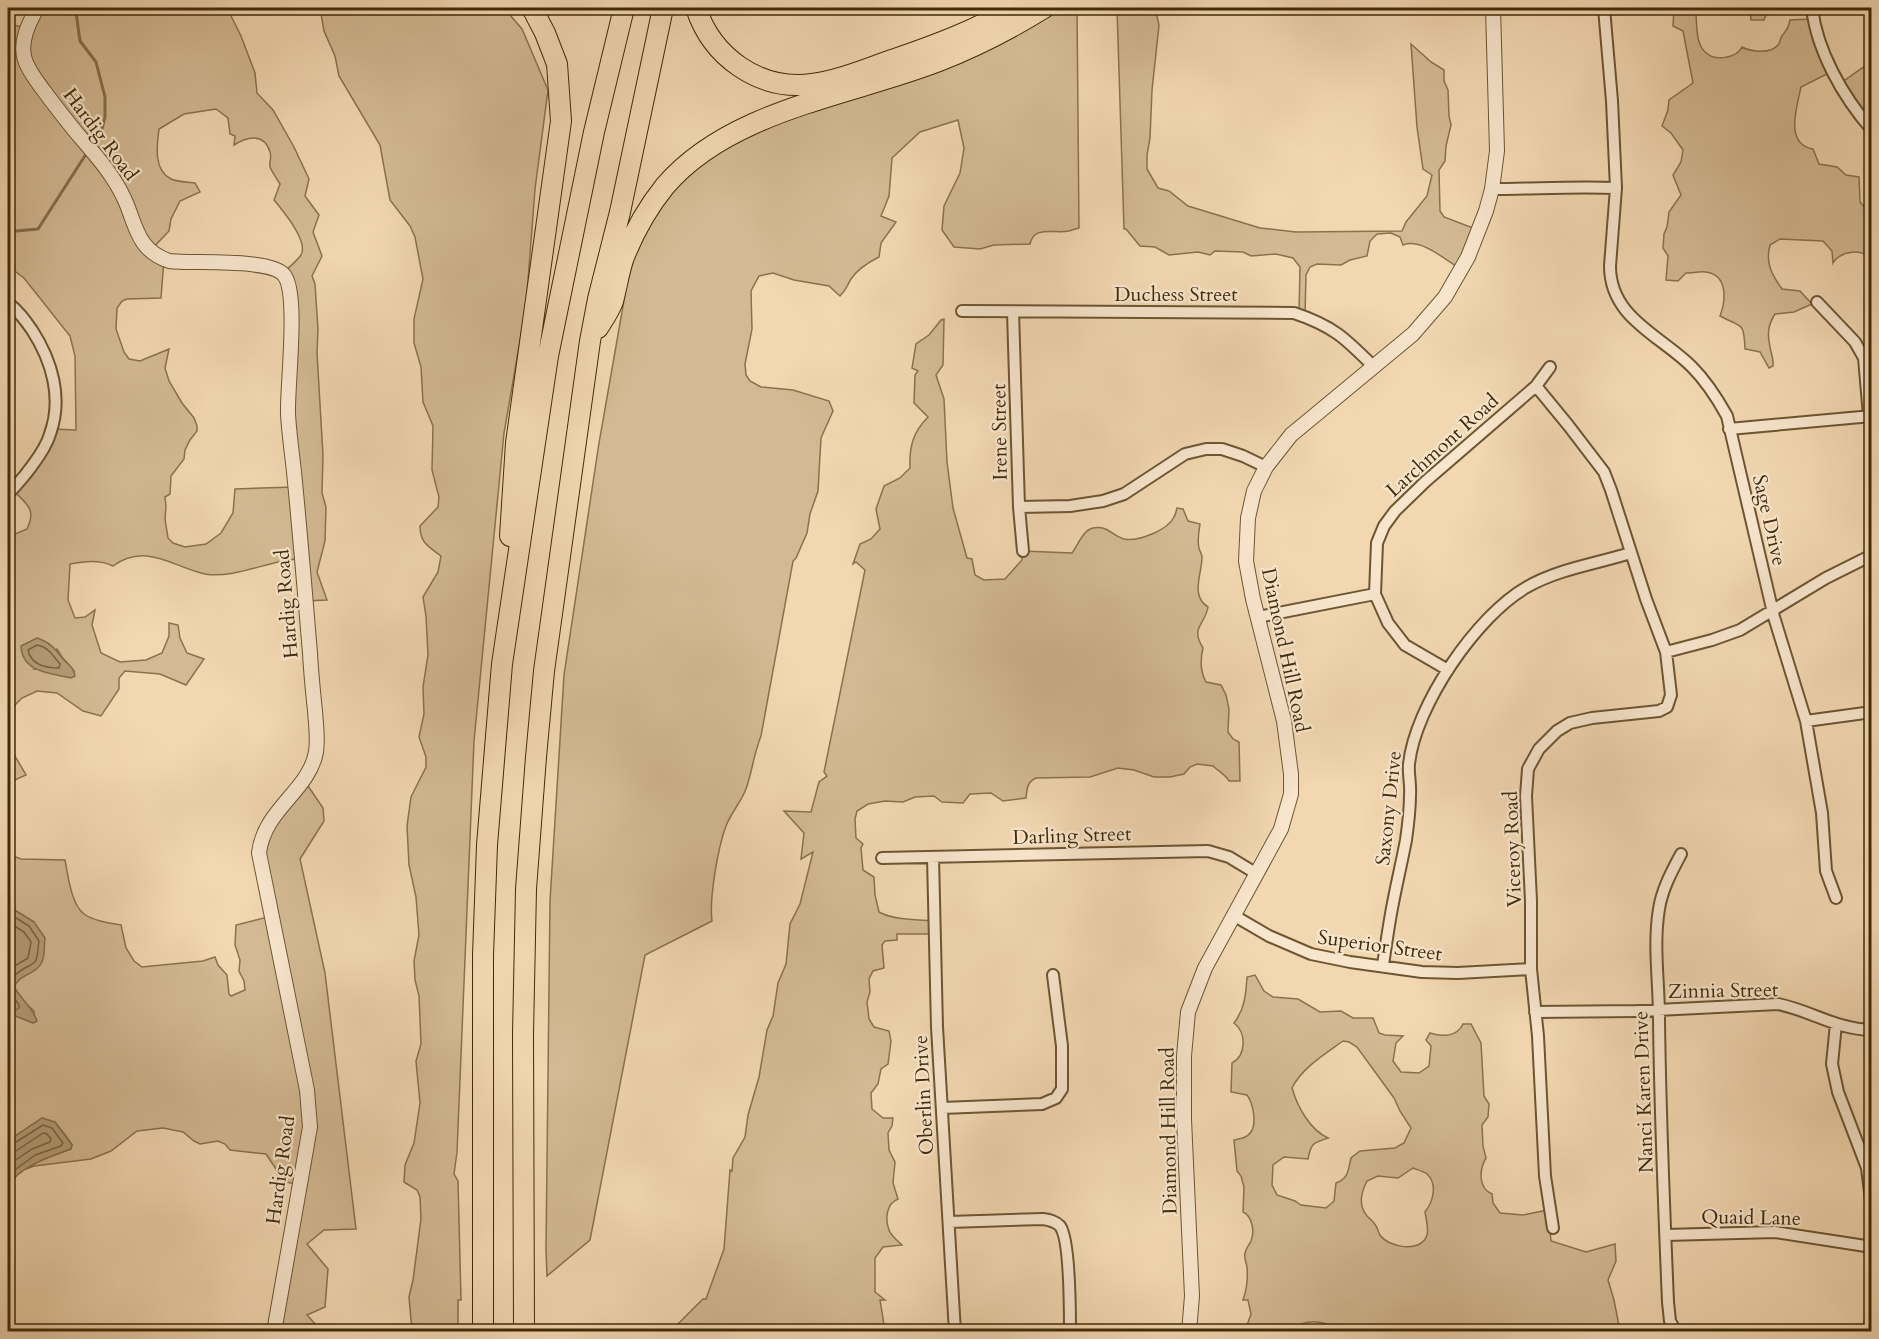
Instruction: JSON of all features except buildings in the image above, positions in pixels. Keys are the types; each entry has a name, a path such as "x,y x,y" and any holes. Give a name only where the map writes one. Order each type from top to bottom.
{"highway":[{"path":"483,1332 483,955 488,833 502,664 515,453 561,121 557,64 532,8"},
{"path":"502,664 548,356 591,142 624,8"},
{"path":"524,1332 523,1043 526,889 544,671 590,341 663,8"},
{"path":"696,8 713,42 732,61 757,76 771,81 812,84 854,74 922,50 979,26 1013,8"},
{"path":"590,341 612,303 623,258 648,210 672,178 700,154 742,128 789,110 938,62 1023,21 1044,8"}],"street":[{"name":"Hardig Road","path":"37,8 25,36 24,58 32,74 94,151 121,192 146,248 169,261 273,267 284,275 289,286 291,335 288,412 314,690 317,746 310,769 270,821 262,836 260,853 261,870 307,1090 310,1118 274,1332"},
{"name":"Diamond Hill Road","path":"1190,1332 1192,1296 1184,1119 1188,1012 1204,968 1281,829 1291,794 1291,774 1284,721 1246,561 1248,518 1254,490 1266,467 1291,435 1413,334 1445,297 1468,257 1486,211 1492,189 1497,151 1493,8"},
{"path":"1492,189 1587,186 1616,188 1604,8"},
{"path":"1812,8 1814,27 1832,70 1858,115 1872,130"},
{"name":"Sage Drive","path":"1616,188 1610,266 1613,290 1634,319 1691,366 1713,390 1727,416 1773,611 1806,721 1822,813 1826,871 1836,898"},
{"path":"1729,429 1870,416 1864,358 1855,342 1816,302"},
{"path":"8,303 27,322 39,340 53,374 56,405 54,424 49,438 26,473 8,494"},
{"name":"Duchess Street","path":"962,311 1294,313 1319,321 1343,336 1373,366"},
{"name":"Irene Street","path":"1013,312 1019,507 1023,552"},
{"name":"Larchmont Road","path":"1448,670 1405,645 1388,623 1375,594 1377,543 1384,526 1395,511 1426,481 1536,386 1550,367"},
{"name":"Viceroy Road","path":"1536,386 1604,472 1666,652 1671,695 1666,707 1659,711 1592,718 1570,723 1557,731 1539,749 1528,769 1526,796 1531,901 1531,969 1538,1036 1545,1176 1553,1228"},
{"path":"1019,507 1070,506 1102,501 1124,494 1185,454 1206,448 1222,449 1266,467"},
{"name":"Saxony Drive","path":"1383,965 1406,841 1410,795 1409,764 1414,740 1424,715 1448,670 1470,638 1501,605 1527,586 1565,571 1630,553"},
{"path":"1666,652 1740,630 1826,579 1872,555"},
{"path":"1258,617 1375,594"},
{"path":"1806,721 1872,712"},
{"name":"Darling Street","path":"882,858 1208,850 1229,857 1257,874"},
{"name":"Nanci Karen Drive","path":"1676,1332 1670,1321 1668,1302 1655,942 1659,906 1668,879 1681,854"},
{"name":"Oberlin Drive","path":"933,857 936,992 955,1332"},
{"name":"Superior Street","path":"1233,915 1269,936 1311,954 1350,962 1422,972 1458,973 1531,969"},
{"path":"942,1108 1042,1104 1056,1098 1062,1089 1062,1046 1053,975"},
{"name":"Zinnia Street","path":"1535,1012 1778,1004 1844,1027 1872,1030"},
{"path":"1836,1024 1832,1064 1838,1092 1867,1168 1872,1209"},
{"path":"949,1222 1043,1219 1054,1221 1062,1228 1067,1260 1070,1332"},
{"name":"Quaid Lane","path":"1666,1235 1775,1232 1872,1247"},
{"path":"1870,1332 1872,1298"}],"shaded area":[{"path":"36,8 227,8 255,73 257,93 273,110 294,147 309,179 305,196 319,215 313,232 322,256 312,276 315,284 318,329 317,353 323,455 322,493 326,507 325,541 317,572 327,600 306,601 301,558 214,575 193,571 148,556 125,559 113,566 86,561 70,564 68,600 75,618 85,617 95,610 92,625 101,653 120,662 146,660 162,653 169,636 169,623 178,625 180,638 187,653 204,659 186,685 160,674 125,671 119,678 119,689 101,716 83,711 57,693 37,691 22,698 12,708 8,725 8,537 27,529 31,516 26,503 12,489 53,429 76,430 75,356 70,336 24,278 8,266 8,24 27,28","holes":["216,109 228,118 230,134 235,136 234,145 255,138 260,139 267,146 271,154 270,167 280,184 274,200 294,226 301,242 301,255 284,272 294,487 235,489 233,513 221,533 206,544 185,547 173,543 168,538 165,497 170,494 171,476 184,459 185,450 197,431 197,426 169,381 165,368 169,349 140,361 129,359 124,352 116,329 117,308 122,301 127,299 161,298 164,259 152,249 169,231 171,219 180,201 200,192 195,183 173,180 161,170 158,157 159,129 184,114","57,649 74,671 34,669"]},
{"path":"320,8 504,8 522,29 548,90 535,189 526,306 504,433 474,741 457,1152 454,1174 458,1181 461,1300 458,1300 458,1331 412,1331 409,1297 421,1219 420,1197 417,1190 404,1182 405,1165 414,1143 420,1103 416,1061 421,1044 419,996 414,961 419,935 416,897 409,865 407,826 411,797 426,767 426,757 419,737 424,714 423,687 428,655 423,597 438,572 441,556 426,544 420,532 420,526 438,507 439,497 432,470 433,426 423,402 421,367 414,343 414,319 423,279 415,237 410,226 390,200 380,145 339,76 335,56 324,31"},
{"path":"1041,8 1077,8 1079,228 1063,232 1040,232 1032,238 1030,244 994,245 980,249 954,247 942,230 944,206 960,173 964,148 958,120 920,132 892,158 889,196 881,216 896,222 881,243 879,257 856,272 840,296 829,286 794,280 773,273 759,276 751,291 752,329 745,364 746,375 750,381 761,387 793,390 829,401 833,411 821,438 818,491 810,514 807,533 793,561 761,736 746,789 728,821 720,847 713,887 712,921 645,955 590,1240 547,1276 550,901 564,675 599,443 636,232 718,140"},
{"path":"1117,8 1155,8 1159,25 1147,155 1147,169 1158,188 1169,191 1188,206 1260,228 1296,232 1402,231 1406,222 1427,196 1432,175 1423,169 1417,127 1411,44 1444,70 1451,125 1445,161 1439,170 1440,211 1444,217 1478,230 1459,268 1425,247 1417,244 1403,245 1400,237 1391,233 1377,234 1370,241 1367,256 1341,265 1317,264 1310,267 1306,275 1305,315 1299,312 1300,267 1293,258 1276,254 1251,256 1243,252 1215,251 1210,255 1198,252 1169,255 1155,247 1140,246 1124,229"},
{"path":"1674,8 1702,8 1696,15 1700,44 1709,55 1720,58 1736,54 1742,47 1756,51 1771,50 1779,44 1790,20 1811,19 1833,71 1801,87 1795,114 1795,132 1798,140 1804,146 1813,149 1819,164 1837,167 1846,175 1859,177 1860,202 1871,215 1871,259 1862,253 1850,252 1838,257 1833,263 1832,251 1823,241 1780,239 1770,245 1768,258 1770,269 1782,289 1800,291 1812,304 1794,312 1775,314 1769,330 1773,366 1769,368 1760,352 1745,349 1744,334 1740,326 1720,316 1724,289 1718,278 1713,274 1701,272 1686,273 1678,281 1666,280 1668,256 1663,248 1664,234 1669,212 1681,195 1673,175 1681,162 1683,150 1671,133 1662,126 1669,100 1693,83 1683,31 1673,26"},
{"path":"1750,8 1762,8 1766,15 1764,20 1751,20"},
{"path":"1871,64 1871,104 1860,117 1841,83"},
{"path":"944,319 943,365 936,375 944,399 947,462 953,508 967,558 972,559 975,575 984,580 1005,579 1022,560 1023,551 1072,553 1089,529 1093,528 1106,529 1124,539 1144,537 1171,522 1177,508 1183,509 1188,521 1200,524 1198,542 1202,557 1198,591 1199,597 1208,607 1198,631 1199,641 1203,648 1202,670 1206,682 1221,685 1226,695 1229,709 1228,732 1233,739 1239,742 1240,781 1229,781 1213,766 1197,764 1190,767 1184,774 1170,777 1154,777 1134,770 1118,768 1090,777 1036,778 1029,784 1026,798 1003,801 991,793 970,794 963,803 942,802 934,796 915,797 903,802 885,801 868,804 857,811 856,838 863,844 861,848 863,870 874,877 879,912 898,918 934,921 934,934 897,934 897,940 885,941 882,945 884,968 873,971 869,979 870,992 867,1002 869,1019 874,1027 889,1031 891,1041 888,1064 881,1069 878,1084 871,1093 872,1109 883,1118 893,1118 888,1133 889,1150 895,1162 893,1183 898,1199 889,1208 887,1221 890,1232 902,1245 883,1247 875,1258 875,1292 885,1300 880,1300 885,1331 670,1332 703,1299 706,1299 724,1249 730,1170 732,1171 733,1158 745,1137 767,1030 773,1016 778,983 786,964 790,924 800,904 813,852 801,859 804,833 784,811 811,812 819,782 827,776 824,772 865,570 856,562 853,564 860,544 871,539 880,529 876,509 884,486 900,478 910,468 913,440 928,417 914,403 915,375 918,371 912,368 916,344 929,335"},
{"path":"8,738 11,749 26,775 8,783"},
{"path":"302,777 323,808 324,821 300,859 325,973 356,1229 324,1230 307,1244 328,1269 325,1307 307,1315 318,1327 318,1331 273,1331 299,1185 278,1180 276,1169 266,1154 230,1150 218,1141 200,1144 183,1132 163,1128 137,1131 111,1151 91,1159 26,1169 38,1161 71,1149 72,1145 60,1128 42,1118 8,1141 8,1013 33,1023 34,1011 23,1001 14,987 16,980 36,969 34,922 8,906 8,854 21,859 65,860 71,889 80,909 92,918 121,925 126,948 134,961 142,967 203,961 215,957 218,965 227,975 231,996 245,990 235,945 236,925 268,917 261,863 265,830"},
{"path":"1255,975 1264,991 1273,997 1298,999 1320,1012 1341,1011 1353,1018 1373,1018 1379,1033 1403,1036 1396,1043 1393,1061 1401,1072 1419,1073 1429,1066 1431,1046 1426,1040 1430,1033 1449,1035 1463,1024 1471,1024 1481,1043 1484,1096 1489,1104 1488,1117 1482,1125 1486,1158 1481,1173 1484,1188 1492,1194 1493,1203 1500,1213 1523,1215 1548,1210 1551,1241 1586,1252 1615,1244 1616,1261 1608,1280 1620,1331 1336,1332 1331,1326 1313,1321 1299,1325 1296,1331 1245,1331 1251,1314 1248,1300 1243,1300 1247,1280 1245,1255 1253,1228 1251,1220 1243,1212 1244,1187 1237,1171 1234,1140 1249,1134 1253,1128 1254,1118 1247,1095 1231,1092 1232,1063 1240,1055 1243,1043 1241,1032 1234,1023 1243,1007 1247,977","holes":["1343,1041 1357,1047 1394,1098 1411,1128 1404,1143 1395,1148 1360,1151 1351,1158 1346,1176 1336,1183 1334,1201 1326,1208 1301,1205 1277,1195 1272,1185 1273,1165 1284,1157 1308,1159 1314,1144 1328,1138 1315,1129 1305,1117 1292,1088 1308,1068","1413,1168 1430,1178 1433,1193 1425,1212 1428,1227 1424,1241 1412,1247 1404,1247 1390,1243 1380,1235 1364,1212 1361,1199 1367,1181 1378,1176 1398,1178"]}],"water":[{"path":"37,638 55,649 74,671 75,676 71,678 47,673 26,662 21,646"},
{"path":"8,906 34,922 45,938 42,962 36,970 20,979 14,987 35,1016 37,1021 33,1023 8,1013"},
{"path":"42,1118 55,1122 72,1145 71,1149 27,1168 19,1173 8,1186 8,1141"}],"waterway":[{"path":"78,8 76,12 80,41 96,62 105,97 105,117 102,129 92,145"},
{"path":"8,228 16,231 38,229 88,151"}]}
